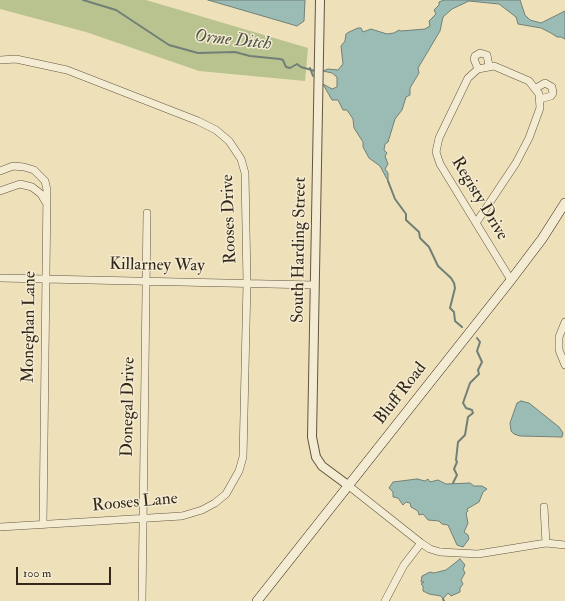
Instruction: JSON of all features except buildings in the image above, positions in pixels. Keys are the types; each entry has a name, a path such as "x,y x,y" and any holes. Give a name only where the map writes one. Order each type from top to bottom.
{"main road":[{"name":"Bluff Road","path":"257,601 511,280 542,239 564,206"}],"street":[{"name":"South Harding Street","path":"320,0 312,437 316,457 322,466 349,486"},
{"path":"476,224 523,150 539,113 540,99 536,88 524,78 501,67 489,66 478,69 474,59 475,56 480,53 487,55 489,66"},
{"name":"Rooses Drive","path":"0,60 16,59 67,70 198,121 216,130 229,141 241,159 245,173 247,283 243,457"},
{"name":"Registy Drive","path":"478,69 466,81 439,138 436,148 440,164 511,280"},
{"path":"536,88 544,83 552,87 553,93 551,96 540,99"},
{"name":"Moneghan Lane","path":"0,171 13,166 24,167 34,170 45,181 43,525"},
{"path":"0,191 20,184 32,187 41,194 46,203"},
{"name":"Donegal Drive","path":"142,601 147,213"},
{"name":"Killarney Way","path":"0,278 314,284"},
{"path":"564,364 559,350 559,337 565,322"},
{"name":"Rooses Lane","path":"0,527 182,516 202,510 215,503 233,484 243,457"},
{"path":"349,486 421,543 430,549 440,552 478,554 546,543 565,545"},
{"path":"544,507 546,543"},
{"path":"385,601 404,565 421,543"}],"green space":[{"path":"0,0 146,0 308,48 305,81 199,71 86,32 0,9"}],"water":[{"path":"208,0 305,0 304,21 297,26"},
{"path":"444,0 520,0 525,15 530,20 541,23 565,11 565,39 557,37 541,28 518,24 516,17 499,4 469,1 452,9 443,17 440,31 418,68 419,73 410,88 410,95 406,97 402,110 395,119 388,142 385,144 384,150 387,153 385,156 388,164 385,169 388,173 388,181 380,166 369,158 363,147 363,142 354,128 353,119 347,110 343,110 338,100 332,100 323,84 332,89 337,87 337,77 332,73 323,71 328,69 338,70 343,64 341,46 345,41 346,34 349,32 358,28 361,28 363,32 371,29 387,34 394,33 399,30 425,29 430,26 429,21 436,14 434,10 439,5 439,2"},
{"path":"521,401 529,403 559,427 563,433 562,437 520,436 514,434 511,431 510,423 517,403"},
{"path":"417,479 425,481 428,479 430,482 438,480 446,484 470,483 474,486 482,486 487,489 483,492 479,502 467,509 468,511 466,513 468,523 464,532 468,535 469,539 463,547 457,545 448,525 442,524 439,521 428,520 423,514 419,515 418,511 411,507 410,503 406,502 403,505 398,498 393,497 393,492 389,488 393,482"},
{"path":"460,559 465,565 463,569 465,573 461,580 463,584 460,588 460,592 451,596 448,593 443,599 441,596 429,594 423,591 423,586 421,584 424,582 421,582 422,576 430,572 434,573 446,570"}],"waterway":[{"name":"Orme Ditch","path":"83,0 116,10 169,45 198,53 235,52 250,56 280,59 283,60 286,67 290,68 297,64 301,67 315,71"},
{"name":"Orme Ditch","path":"310,68 313,76"},
{"path":"388,181 395,199 406,214 406,220 419,232 420,238 429,247 438,266 451,278 454,283 455,288 450,308 454,312 455,321 462,327"},
{"path":"453,483 457,475 454,469 457,462 458,442 465,435 468,417 473,413 472,410 466,408 463,403 470,383 479,374 478,370 482,362 477,351 480,342 477,338"}]}
